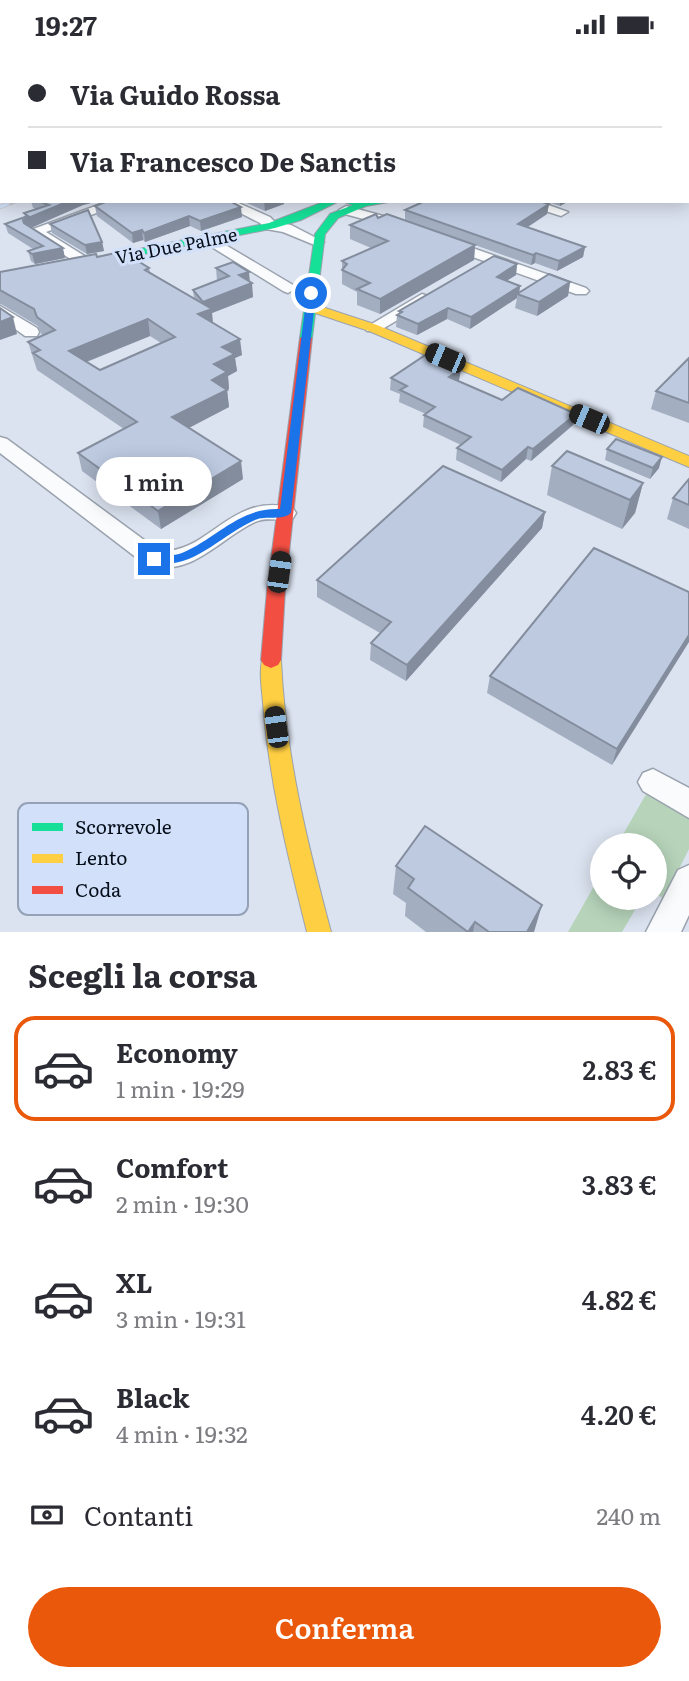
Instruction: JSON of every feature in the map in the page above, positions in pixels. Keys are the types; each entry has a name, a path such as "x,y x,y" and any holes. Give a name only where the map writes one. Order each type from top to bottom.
{"street":[{"path":"86,263 35,231 116,203"},
{"path":"227,203 265,220 271,226"},
{"path":"369,208 383,203"},
{"path":"528,203 561,212"},
{"path":"319,932 294,837 273,704 272,629 317,242 324,225 342,205 369,208 412,230"},
{"name":"Via Due Palme","path":"61,268 271,226 297,219 316,206 342,205"},
{"name":"Via Due Palme","path":"271,226 286,228 317,242"},
{"path":"207,238 288,288"},
{"path":"438,240 581,291"},
{"path":"467,272 491,259"},
{"path":"373,328 432,293"},
{"path":"310,307 373,328 689,462"},
{"path":"3,317 31,332"},
{"path":"0,443 154,559 170,561 187,555 263,512 285,513"},
{"path":"653,782 689,804"},
{"path":"663,932 689,881"}],"green space":[{"path":"649,789 689,813 689,849 667,893 667,833 624,833"},
{"path":"590,893 590,910 635,910 622,932 568,932"}],"building":[{"path":"44,203 64,203 23,220 63,248 32,254 28,251 43,246 5,224 28,216 24,213 49,205"},
{"path":"103,203 234,203 241,207 200,221 189,216 144,233 142,230 132,233 95,206"},
{"path":"421,203 546,203 549,204 518,224 585,247 559,261 536,253 533,255 405,210"},
{"path":"88,210 102,242 85,245 50,224"},
{"path":"376,214 378,218 387,214 475,245 380,299 357,289 370,283 342,270 347,264 342,261 388,241 350,225"},
{"path":"120,252 128,255 149,268 145,270 212,309 198,314 240,339 222,347 235,354 214,364 227,372 212,380 227,390 172,417 241,461 158,511 78,453 137,422 33,353 40,350 28,342 55,330 37,317 34,309 0,290 0,272 96,254 97,257","holes":["148,319 175,337 100,370 69,351"]},
{"path":"494,256 517,264 497,277 520,286 471,317 448,308 418,324 397,315 402,312 399,311"},
{"path":"233,262 249,272 239,275 252,283 203,302 193,290 229,276 216,268"},
{"path":"549,274 570,282 539,302 517,294"},
{"path":"0,308 13,317 0,322"},
{"path":"427,354 461,369 449,377 502,400 518,388 576,414 533,449 528,447 502,470 457,448 471,437 424,415 435,407 400,390 407,386 391,378"},
{"path":"689,358 689,403 656,391"},
{"path":"616,439 662,457 653,468 607,449"},
{"path":"567,451 643,483 630,500 552,466"},
{"path":"443,466 545,512 407,665 371,643 391,622 317,580"},
{"path":"689,479 689,505 673,498"},
{"path":"594,548 689,592 689,635 617,749 490,676"},
{"path":"425,826 542,905 527,932 489,932 475,922 468,932 408,888 414,879 396,866"}],"railway":[{"path":"0,207 10,203"}],"traffic: fast":[{"path":"89,262 271,226 330,203"},
{"path":"362,203 376,203"},
{"path":"306,338 320,234 334,216 364,204"}],"traffic: slow":[{"path":"310,307 373,328 689,462"},
{"path":"271,660 280,763 319,932"}],"traffic: jam":[{"path":"271,660 276,590 306,338"}],"route":[{"path":"154,559 170,561 195,552 245,520 263,512 285,513 311,293"}]}
